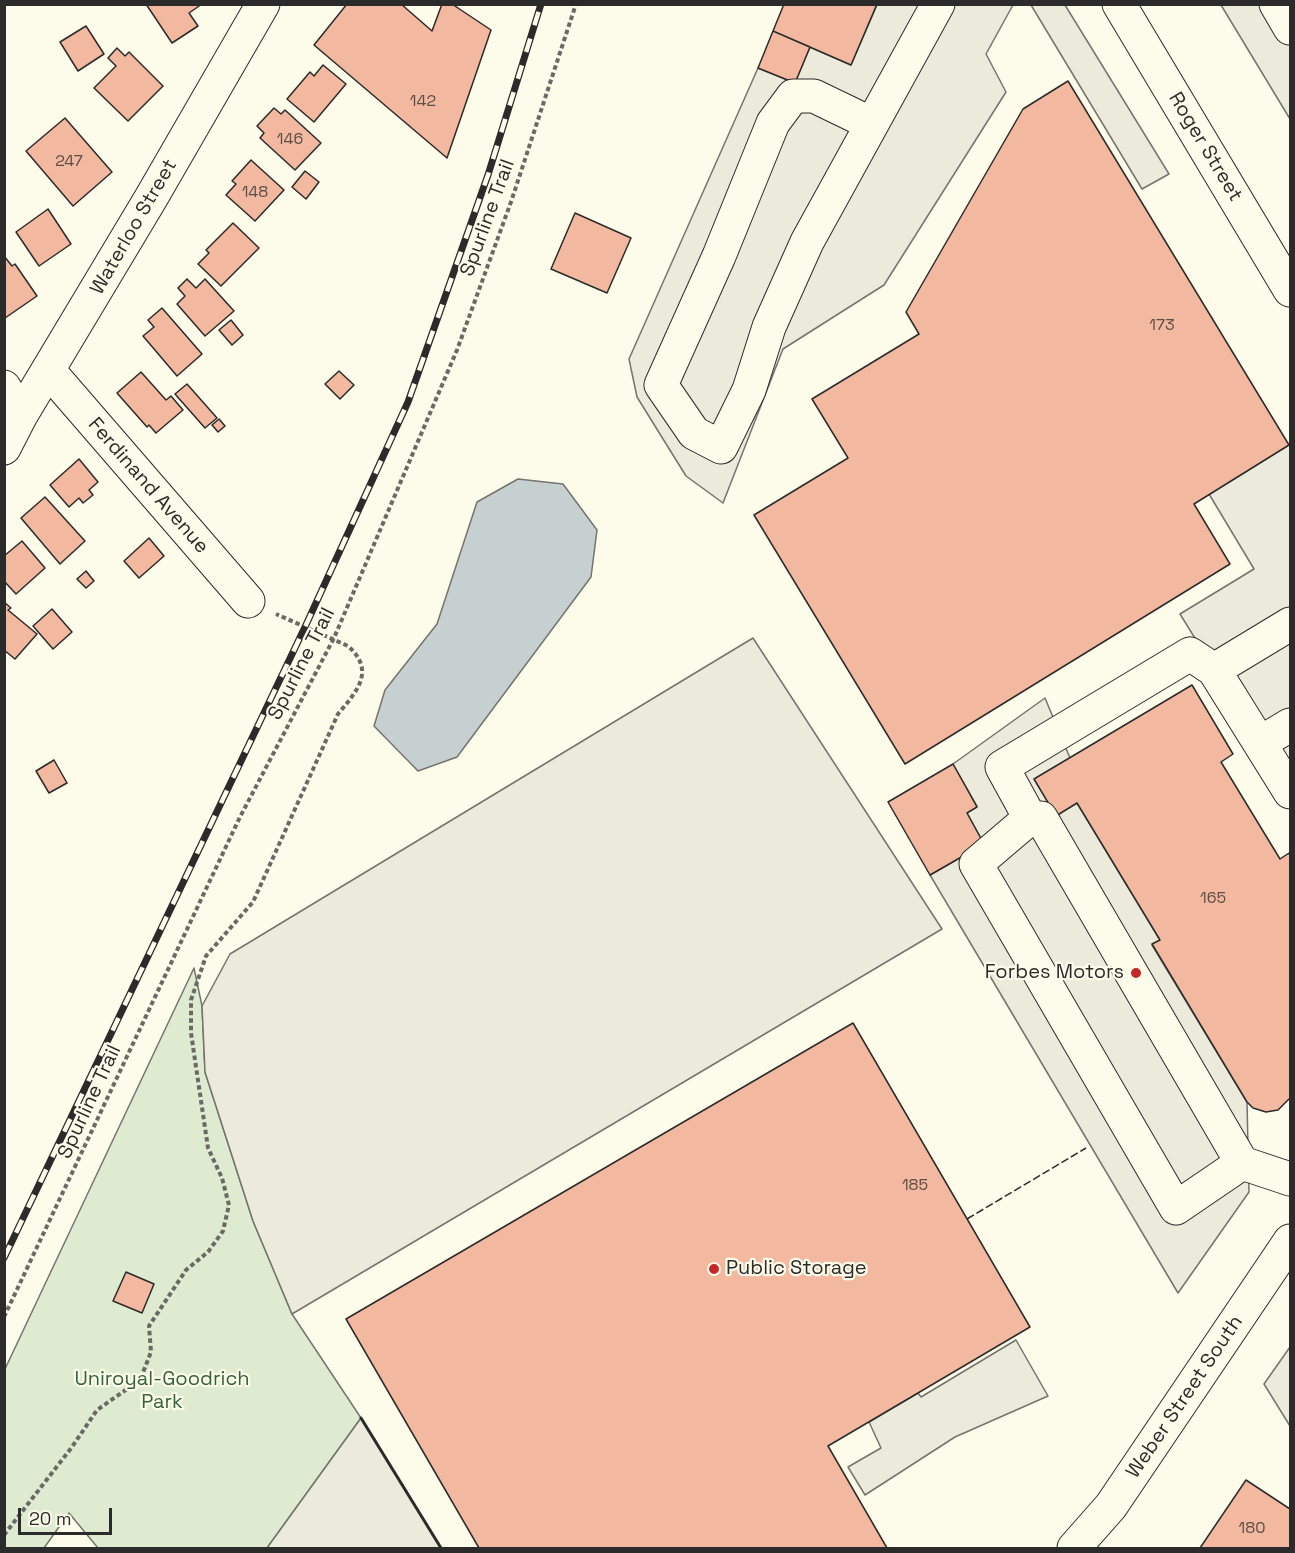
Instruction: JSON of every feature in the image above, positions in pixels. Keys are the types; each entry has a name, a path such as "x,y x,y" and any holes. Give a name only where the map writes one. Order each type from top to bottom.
{"street":[{"name":"Waterloo Street","path":"4,448 21,415 49,371 263,4"},
{"path":"872,124 814,96 793,96 774,123 719,256 661,385 694,433 722,447 749,390 769,327 807,242 872,124 938,4"},
{"name":"Roger Street","path":"1119,4 1290,290"},
{"path":"1276,4 1290,27"},
{"name":"Ferdinand Avenue","path":"49,371 248,601"},
{"path":"4,387 21,415"},
{"path":"1214,670 1290,624"},
{"path":"1030,818 1002,767 1190,654 1214,670 1290,792"},
{"path":"1260,743 1290,725"},
{"path":"1242,1163 1176,1208 976,864 1030,818 1041,818 1242,1163 1290,1179"},
{"name":"Weber Street South","path":"1074,1548 1111,1506 1290,1241"}],"path":[{"name":"Spurline Trail","path":"4,1317 240,817 334,638 457,350 511,202 576,4"},
{"path":"4,1535 72,1447 97,1410 140,1380 151,1352 149,1326 186,1270 208,1252 223,1231 229,1205 222,1178 208,1148 191,1033 191,1000 206,956 253,902 338,714 357,691 364,676 357,654 334,638 248,601"}],"green space":[{"name":"Uniroyal-Goodrich Park","path":"194,968 202,1006 205,1072 253,1221 292,1314 361,1418 267,1548 98,1548 69,1513 44,1548 5,1548 5,1369"}],"shaded area":[{"path":"877,5 1013,5 986,54 1006,92 884,285 783,349 723,503 686,476 637,397 629,359 758,68 795,83 810,47 851,65"},
{"path":"1031,5 1065,5 1169,174 1142,189"},
{"path":"1221,5 1290,5 1290,119"},
{"path":"1290,444 1290,792 1180,614 1254,569 1209,494"},
{"path":"518,479 563,484 597,530 591,577 457,757 418,771 374,726 385,690 437,624 477,502"},
{"path":"753,638 942,929 292,1314 253,1221 205,1072 202,1006 230,954"},
{"path":"1045,698 1070,758 1056,815 1077,803 1160,940 1152,945 1247,1102 1249,1192 1178,1293 930,875 984,844 967,813 977,806 953,764"},
{"path":"1016,1340 1048,1396 955,1437 865,1495 848,1467 881,1448 869,1422 918,1393 921,1397"},
{"path":"1290,1347 1290,1426 1264,1384"},
{"path":"361,1418 441,1548 267,1548"}],"building":[{"path":"146,4 202,4 189,13 198,26 172,43"},
{"path":"347,4 401,4 432,31 442,4 452,4 491,30 447,158 314,45"},
{"path":"784,4 877,4 851,65 773,31"},
{"path":"86,26 104,54 78,71 60,42"},
{"path":"773,31 810,47 795,83 758,68"},
{"path":"117,48 125,56 129,52 163,86 128,121 94,88 116,66 108,58"},
{"path":"323,65 346,84 314,122 287,99 310,72 314,76"},
{"path":"1068,81 1289,445 1194,504 1230,564 905,764 754,515 848,458 812,399 919,334 906,312 1023,109"},
{"path":"274,108 281,114 285,110 321,143 295,170 260,138 264,133 257,126"},
{"path":"65,118 112,172 73,206 26,151"},
{"path":"251,160 284,190 255,221 226,195 236,184 232,181"},
{"path":"305,171 319,182 306,199 292,187"},
{"path":"48,209 71,244 39,266 16,232"},
{"path":"575,213 631,238 607,293 551,269"},
{"path":"233,223 259,248 221,286 198,264 209,253 206,250"},
{"path":"4,256 12,266 15,264 37,296 5,318"},
{"path":"187,279 196,288 205,279 234,311 205,336 177,304 185,296 178,288"},
{"path":"162,308 202,354 177,376 143,336 154,327 148,320"},
{"path":"231,320 243,335 232,345 219,330"},
{"path":"339,371 354,385 340,399 325,384"},
{"path":"141,372 166,400 171,396 183,410 156,433 149,425 147,427 117,393"},
{"path":"187,384 217,418 205,428 175,394"},
{"path":"219,419 225,426 218,432 212,425"},
{"path":"79,459 98,482 89,490 93,495 83,503 79,498 69,507 50,485"},
{"path":"45,497 85,541 60,564 21,518"},
{"path":"149,538 164,556 139,578 124,561"},
{"path":"22,541 45,568 16,594 4,581 4,556"},
{"path":"86,571 94,581 86,588 77,579"},
{"path":"4,602 11,608 8,610 37,634 15,659 4,650"},
{"path":"52,609 72,632 53,649 33,626"},
{"path":"1192,685 1233,754 1221,762 1280,859 1289,853 1290,856 1290,1098 1278,1110 1266,1112 1253,1108 1247,1102 1152,944 1160,940 1077,803 1056,816 1034,779"},
{"path":"54,760 67,783 49,793 36,771"},
{"path":"953,764 977,807 967,813 984,844 930,875 888,802"},
{"name":"Public Storage","path":"853,1023 1030,1327 828,1446 887,1548 479,1548 346,1319"},
{"path":"126,1272 154,1284 142,1313 113,1301"},
{"path":"1246,1480 1290,1509 1290,1548 1200,1548"}],"railway":[{"path":"4,1258 305,627 408,402 488,175 541,4"}],"fence":[{"path":"967,1219 1086,1148"}],"wall":[{"path":"361,1418 441,1548"}],"place":[{"name":"Forbes Motors","path":"1136,973"},
{"name":"Public Storage","path":"714,1269"}]}
